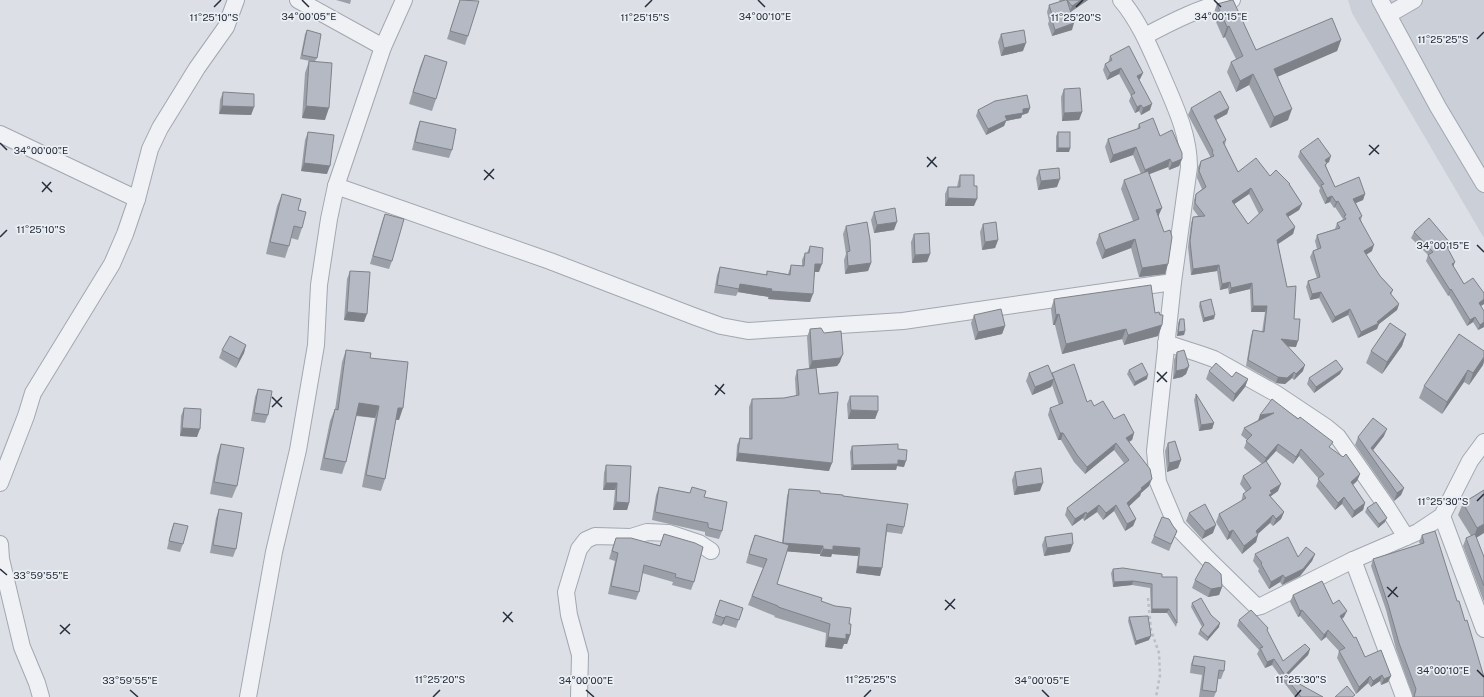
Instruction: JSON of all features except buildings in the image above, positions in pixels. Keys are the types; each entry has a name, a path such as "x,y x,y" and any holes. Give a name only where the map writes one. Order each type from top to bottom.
{"street":[{"path":"0,483 33,393 112,264 125,234 137,199 150,149 160,128 197,68 226,26 236,0"},
{"path":"298,0 383,47"},
{"path":"248,697 274,552 298,450 316,345 319,285 336,186 383,47 404,0"},
{"path":"1121,0 1145,36 1179,114 1189,154 1189,167 1173,282 1155,451 1158,482 1178,527 1257,607 1261,606 1352,560 1418,532 1442,516 1470,461 1484,442"},
{"path":"1145,36 1186,15 1212,4 1232,0"},
{"path":"1380,0 1438,107 1484,184"},
{"path":"1388,15 1414,0"},
{"path":"0,134 137,199"},
{"path":"336,186 550,261 721,326 748,331 903,321 1173,282"},
{"path":"1166,343 1214,359 1275,393 1326,427 1342,444 1388,507 1406,537"},
{"path":"1442,516 1484,628"},
{"path":"579,697 580,655 569,615 566,592 579,550 586,540 594,536 631,537 647,532 668,533 699,543 711,551"},
{"path":"0,544 1,558 22,647 41,697"},
{"path":"1352,560 1398,695"}],"path":[{"path":"1148,598 1151,630 1159,653 1160,676 1156,697"}],"shaded area":[{"path":"1348,0 1484,0 1484,238 1352,13"}]}
